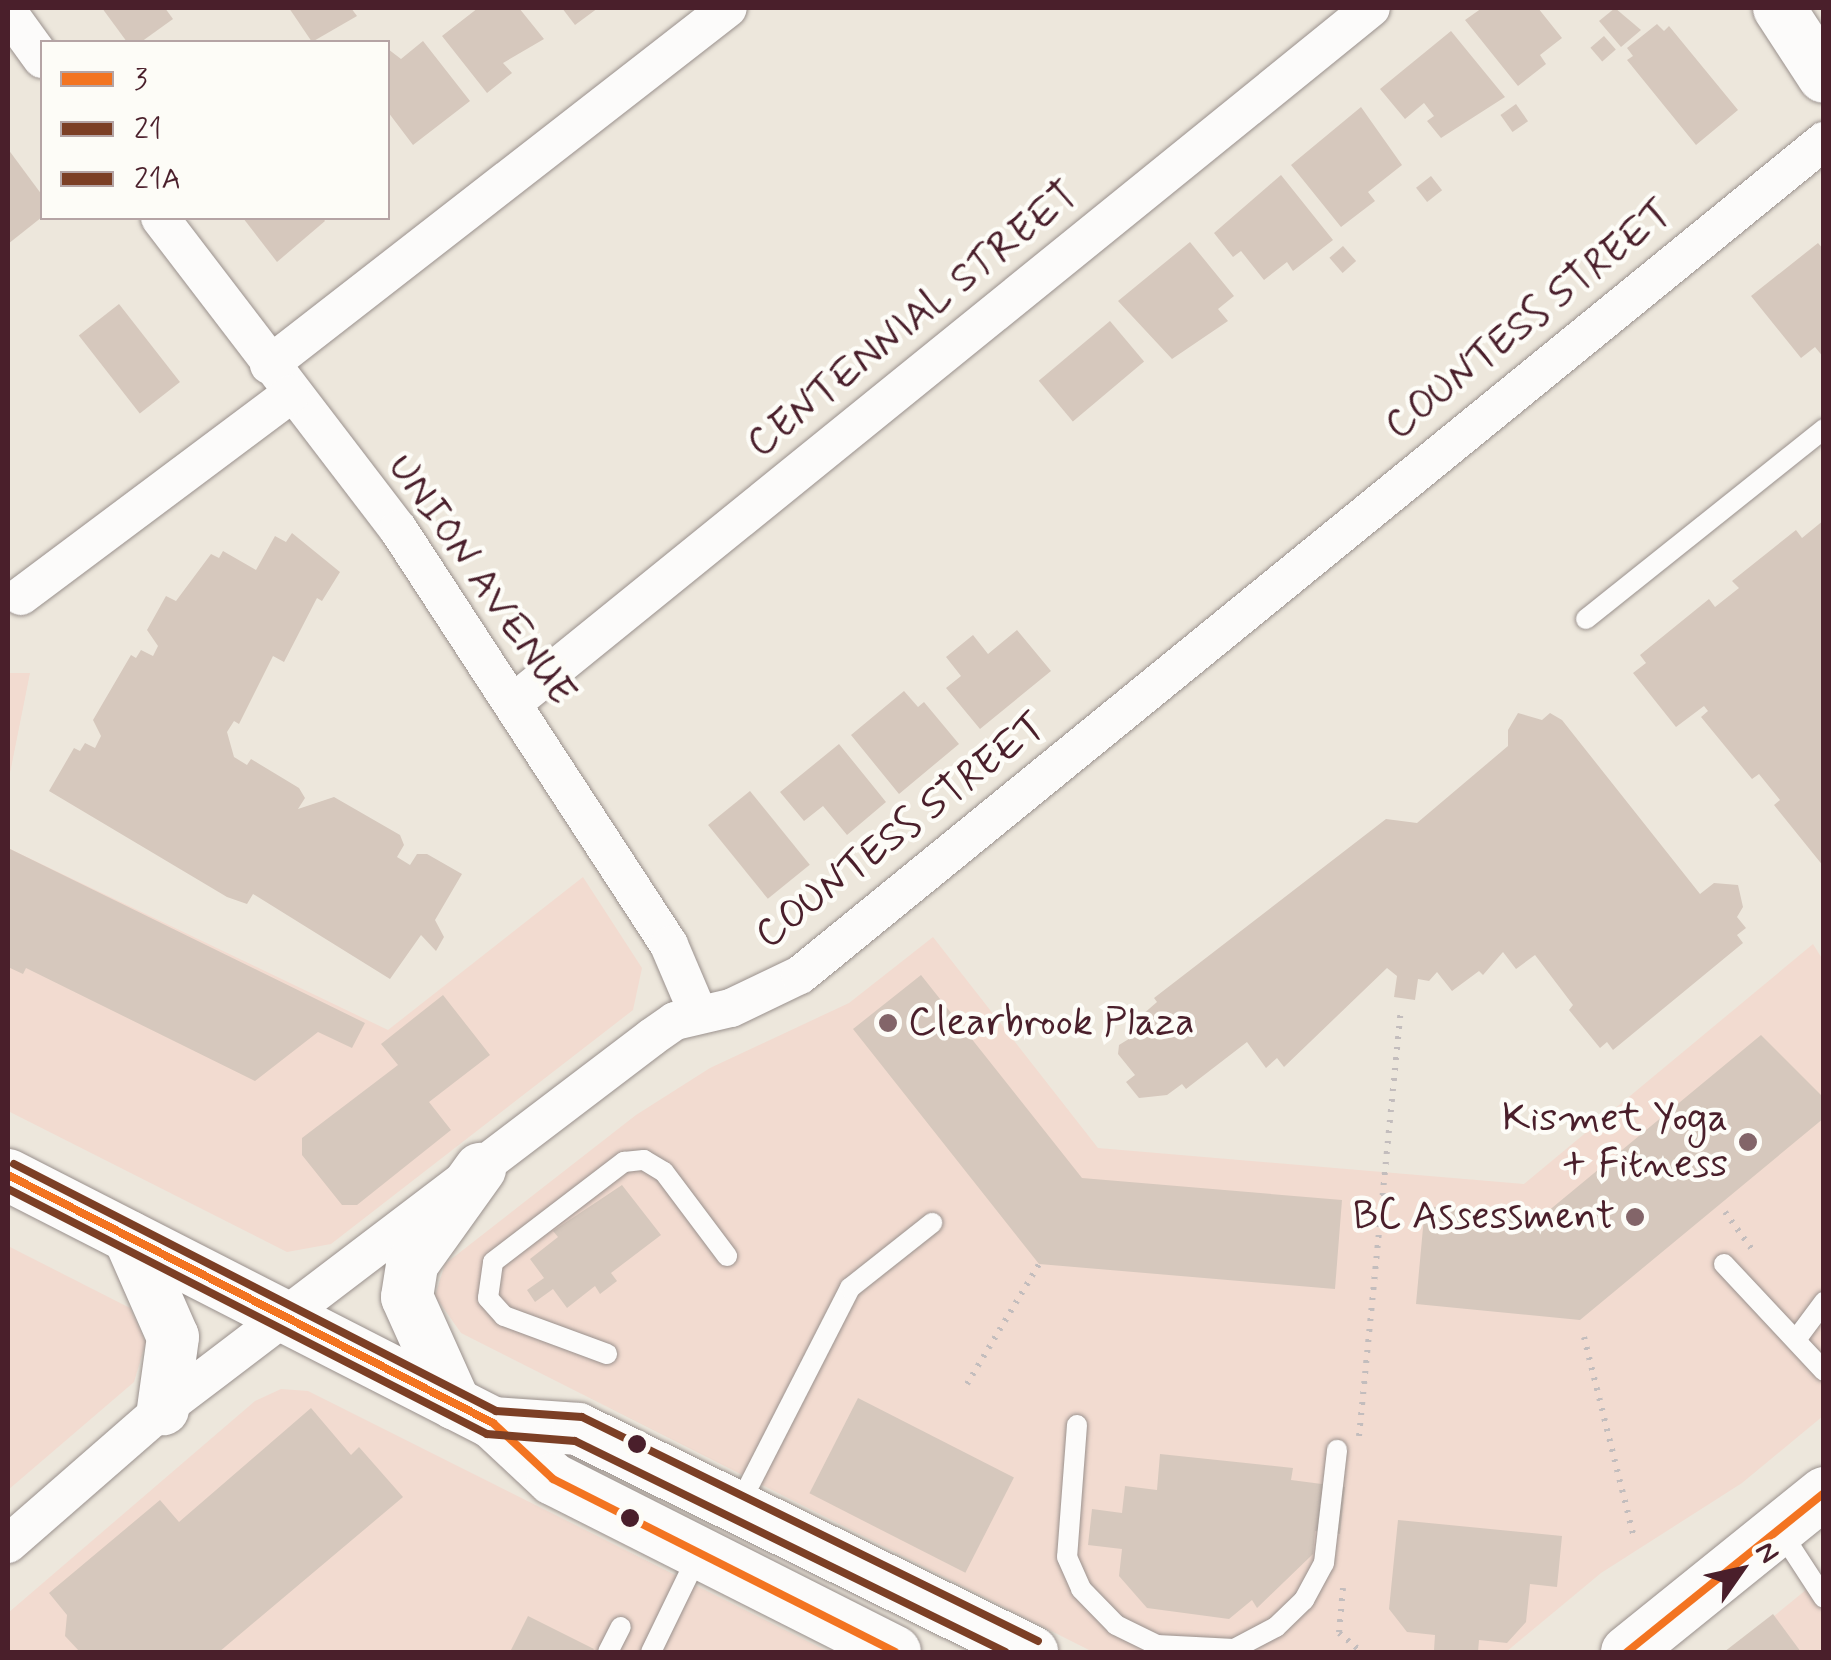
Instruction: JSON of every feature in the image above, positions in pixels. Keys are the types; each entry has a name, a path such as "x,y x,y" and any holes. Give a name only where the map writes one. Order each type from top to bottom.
{"main road":[{"path":"1779,8 1824,77"},
{"path":"474,1414 407,1298 412,1264 480,1169"},
{"path":"8,1175 474,1414 553,1479 895,1652"},
{"path":"129,1237 173,1338 163,1409"},
{"path":"474,1414 578,1430 1032,1652"},
{"path":"1627,1652 1824,1494"}],"street":[{"path":"21,596 728,8"},
{"name":"CENTENNIAL STREET","path":"513,703 1371,8"},
{"path":"8,12 40,56"},
{"name":"COUNTESS STREET","path":"8,1544 163,1409 286,1320 652,1037 698,1013 765,995 815,963 1824,142"},
{"name":"UNION AVENUE","path":"161,220 398,529 669,945 698,1013"}],"lane":[{"path":"1586,619 1824,430"},
{"path":"607,1354 504,1316 488,1298 493,1262 624,1162 644,1160 664,1172 727,1256"},
{"path":"738,1508 850,1288 932,1223"},
{"path":"1724,1264 1759,1308 1798,1337 1824,1371"},
{"path":"1798,1337 1824,1302"},
{"path":"1077,1425 1068,1557 1081,1590 1116,1625 1157,1645 1234,1649 1276,1628 1304,1600 1324,1563 1347,1450"},
{"path":"1780,1529 1824,1598"},
{"path":"660,1650 699,1553"},
{"path":"608,1652 621,1627"}],"path":[{"path":"1347,1450 1400,1015"},
{"path":"1724,1212 1758,1258"},
{"path":"967,1384 1039,1264"},
{"path":"1584,1337 1634,1538"},
{"path":"1345,1574 1339,1633 1362,1652"}],"shaded area":[{"path":"8,673 30,673 8,783"},
{"path":"8,848 388,1030 583,877 642,968 633,1010 331,1244 287,1252 8,1111"},
{"name":"Clearbrook Plaza","path":"933,937 1098,1148 1524,1184 1813,944 1823,960 1823,1416 1742,1483 1601,1573 1506,1652 1093,1652 461,1333 435,1296 445,1264 636,1115 710,1068 849,1003"},
{"path":"8,1246 130,1308 146,1342 134,1382 8,1490"},
{"path":"281,1389 308,1391 829,1652 8,1652 8,1613 255,1401"},
{"path":"1823,1576 1823,1652 1730,1652"}],"building":[{"path":"102,8 165,8 173,19 144,40 126,40"},
{"path":"289,8 351,8 357,16 315,40 311,40"},
{"path":"478,8 519,8 544,39 503,63 512,73 487,93 442,36"},
{"path":"562,8 598,8 575,25"},
{"path":"1482,8 1538,8 1562,38 1540,55 1546,64 1518,86 1465,20"},
{"path":"1615,8 1641,30 1621,47 1599,21"},
{"path":"1657,24 1664,31 1669,26 1738,110 1696,145 1627,60 1633,56 1627,48"},
{"path":"1451,31 1505,97 1441,138 1427,121 1434,116 1424,103 1405,119 1380,89"},
{"path":"1604,36 1616,50 1602,61 1590,48"},
{"path":"423,41 470,101 413,145 390,115 390,51 401,59"},
{"path":"1516,104 1528,121 1512,132 1500,115"},
{"path":"1361,107 1402,165 1368,192 1375,201 1341,227 1291,165"},
{"path":"8,149 40,192 40,219 8,244"},
{"path":"1281,175 1333,240 1293,271 1287,262 1264,280 1241,251 1233,257 1214,233"},
{"path":"1431,176 1442,190 1427,202 1416,188"},
{"path":"245,220 324,220 325,221 277,262"},
{"path":"1190,242 1234,296 1218,309 1228,321 1172,359 1118,301"},
{"path":"1818,243 1824,250 1824,358 1815,347 1801,358 1751,296"},
{"path":"1343,246 1356,261 1343,273 1329,258"},
{"path":"119,304 180,382 140,413 79,335"},
{"path":"1110,321 1144,362 1073,421 1039,381"},
{"path":"1824,520 1824,867 1774,805 1780,800 1759,774 1752,779 1701,717 1708,711 1704,706 1676,727 1633,673 1646,663 1640,655 1709,599 1715,607 1739,588 1732,581 1796,530 1802,538"},
{"path":"292,533 340,572 322,601 317,598 284,662 273,656 239,724 234,721 227,732 234,757 247,765 251,759 299,788 305,798 298,809 334,797 400,835 404,845 397,857 410,865 417,854 427,854 462,874 435,920 444,937 436,951 421,935 390,979 253,894 247,904 227,897 49,791 74,748 80,751 85,743 95,748 101,736 93,720 131,655 136,658 141,650 153,656 158,646 147,630 166,596 176,601 211,554 219,558 223,551 256,570 275,536 286,542"},
{"path":"1017,630 1051,671 980,729 946,688 961,676 946,657 973,635 988,654"},
{"path":"904,691 918,707 924,702 959,744 899,794 851,735"},
{"path":"1518,713 1542,720 1550,713 1562,720 1700,894 1714,883 1738,885 1743,907 1737,917 1746,928 1737,935 1743,943 1613,1050 1607,1042 1600,1048 1569,1010 1573,1005 1535,955 1516,969 1503,952 1483,975 1479,971 1452,991 1437,972 1429,981 1418,979 1415,1000 1394,997 1397,976 1387,968 1284,1067 1277,1058 1266,1068 1247,1042 1186,1089 1182,1084 1167,1095 1139,1098 1126,1082 1135,1075 1118,1054 1119,1045 1140,1032 1142,1015 1157,1002 1154,998 1386,819 1417,823 1508,746 1508,730"},
{"path":"839,744 886,802 847,835 823,806 804,821 780,792"},
{"path":"750,791 810,865 768,899 708,825"},
{"path":"8,848 365,1023 352,1048 318,1032 255,1081 26,968 23,974 8,967"},
{"path":"921,975 1082,1178 1342,1200 1335,1289 1039,1264 853,1029"},
{"path":"443,995 490,1055 429,1102 451,1130 357,1205 342,1205 302,1155 302,1138 398,1065 381,1044"},
{"path":"1761,1035 1824,1098 1824,1118 1580,1320 1416,1304 1425,1206 1541,1217"},
{"path":"622,1185 661,1235 611,1273 617,1281 600,1294 595,1286 567,1308 553,1289 535,1302 527,1290 544,1278 530,1259 558,1237 553,1231"},
{"path":"858,1398 1014,1477 965,1573 809,1493"},
{"path":"311,1408 351,1455 359,1447 403,1497 219,1652 80,1652 65,1636 67,1615 49,1593 160,1500 179,1522"},
{"path":"1160,1454 1293,1468 1291,1480 1345,1487 1340,1534 1315,1531 1313,1554 1257,1608 1252,1600 1229,1619 1147,1608 1119,1576 1122,1549 1088,1545 1092,1509 1122,1513 1125,1486 1157,1490"},
{"path":"1398,1520 1562,1536 1557,1587 1530,1584 1526,1622 1507,1643 1479,1640 1478,1652 1434,1650 1435,1635 1407,1632 1389,1609"},
{"path":"1773,1614 1801,1652 1724,1652"},
{"path":"528,1616 594,1649 510,1652"}],"transit line":[{"name":"21A","path":"14,1164 496,1411 582,1417 1038,1641"},
{"name":"3","path":"8,1175 493,1423 553,1479 895,1652"},
{"name":"21","path":"8,1189 487,1434 575,1441 1005,1652"},
{"name":"3","path":"1627,1652 1824,1493"}],"place":[{"name":"Clearbrook Plaza","path":"888,1023"},
{"name":"Kismet Yoga + Fitness","path":"1748,1142"},
{"name":"BC Assessment","path":"1635,1217"}]}
